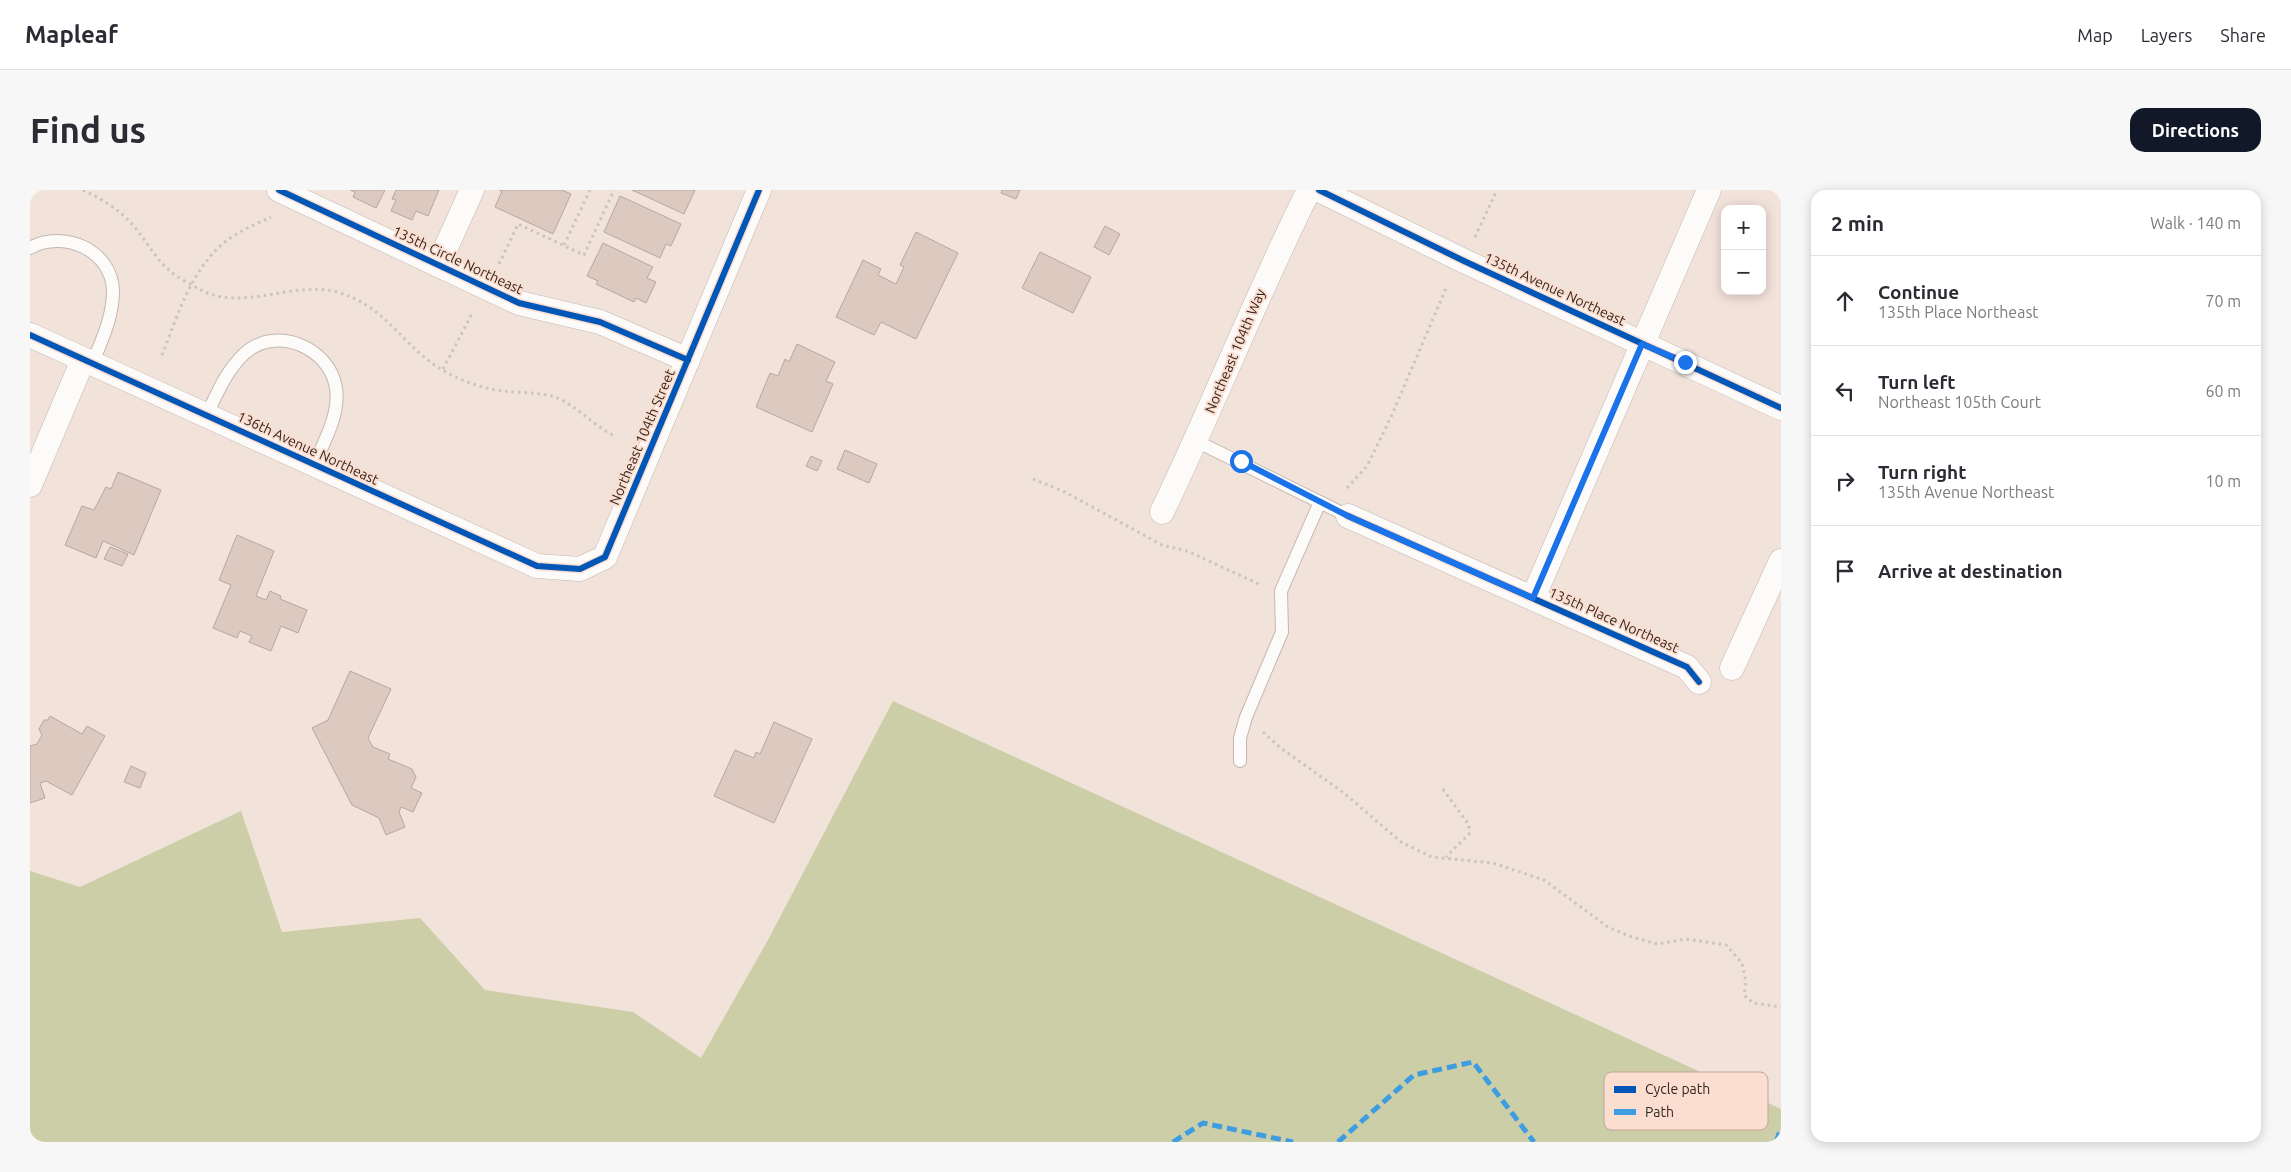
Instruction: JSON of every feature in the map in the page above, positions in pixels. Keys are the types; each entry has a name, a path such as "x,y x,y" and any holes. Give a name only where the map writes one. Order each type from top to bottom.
{"street":[{"name":"135th Circle Northeast","path":"279,190 519,303 600,322 688,360"},
{"name":"135th Circle Northeast","path":"438,265 472,190"},
{"name":"Northeast 104th Street","path":"580,569 605,557 760,190"},
{"name":"Northeast 104th Way","path":"1162,512 1196,441 1278,252 1309,190"},
{"name":"135th Avenue Northeast","path":"1320,190 1455,257 1781,408"},
{"path":"1533,598 1709,190"},
{"name":"136th Avenue Northeast","path":"30,335 537,566 580,569"},
{"path":"30,485 88,362"},
{"name":"135th Place Northeast","path":"1333,508 1687,668 1699,682"},
{"path":"1732,668 1781,561"}],"lane":[{"path":"30,248 37,244 64,240 79,244 92,251 108,274 113,288 110,317 88,362"},
{"path":"206,416 226,376 245,353 266,342 278,340 304,346 324,361 332,374 336,389 336,408 331,426 314,465"},
{"name":"135th Place Northeast","path":"1196,441 1333,508"},
{"path":"1240,761 1240,738 1246,717 1282,632 1281,591 1333,508"}],"path":[{"path":"83,190 121,213 170,272 200,290 219,296 238,298 321,290 336,292 377,311 422,354 442,369 471,384 486,388 555,396 565,401 604,431 615,436"},
{"path":"564,245 590,190"},
{"path":"495,273 518,224 584,255 614,190"},
{"path":"1473,241 1497,190"},
{"path":"162,355 191,284 205,263 226,241 246,229 279,214"},
{"path":"1333,508 1367,466 1391,416 1446,286"},
{"path":"442,369 467,327 476,305"},
{"path":"1246,717 1282,749 1344,793 1401,842 1432,857 1493,863 1544,880 1608,927 1630,936 1657,944 1686,939 1726,945 1742,963 1746,982 1744,995 1752,1003 1781,1007"},
{"path":"1443,789 1469,825 1469,834 1446,857"}],"green space":[{"path":"893,701 1700,1072 1604,1072 1604,1130 1768,1130 1768,1103 1781,1109 1781,1142 30,1142 30,871 80,887 241,811 282,932 420,918 485,990 633,1012 701,1058 768,940"}],"building":[{"path":"350,190 385,190 376,208 353,197 355,192"},
{"path":"396,190 439,190 428,216 416,211 412,220 391,211 396,200 392,199"},
{"path":"499,190 562,190 571,194 553,234 495,207 502,191"},
{"path":"632,190 695,190 684,214"},
{"path":"1002,190 1020,190 1016,199 1001,193"},
{"path":"620,196 681,224 671,246 666,244 660,258 604,232"},
{"path":"1105,226 1120,234 1109,255 1094,247"},
{"path":"916,232 958,253 916,339 881,322 874,335 836,317 863,260 881,269 878,275 896,284 904,267 900,265"},
{"path":"603,243 653,267 647,278 656,282 646,303 636,298 634,302 596,284 598,281 587,276"},
{"path":"1040,252 1091,277 1073,313 1022,288"},
{"path":"797,344 835,362 826,381 833,384 812,432 756,407 770,373 778,376 785,359 789,362"},
{"path":"845,450 877,464 869,483 837,469"},
{"path":"811,456 822,461 817,471 806,466"},
{"path":"118,472 161,490 134,555 103,541 96,558 65,545 82,506 94,510 106,487 111,489"},
{"path":"237,535 274,551 256,596 266,600 270,591 281,596 280,599 307,610 298,633 281,626 271,651 249,642 252,636 240,631 237,638 213,628 231,585 219,580"},
{"path":"110,547 128,554 122,566 104,559"},
{"path":"350,671 391,689 368,738 373,747 390,754 388,759 412,769 416,777 411,788 422,793 413,812 401,807 399,812 405,827 386,835 379,818 352,805 312,728 328,720"},
{"path":"50,716 82,734 87,726 105,736 72,795 46,781 40,783 45,798 30,803 30,746 37,744 42,735 39,729 44,720 48,720"},
{"path":"774,722 812,739 774,823 714,796 735,750 754,758 756,752 760,754"},
{"path":"131,766 146,773 140,788 124,782"}],"marked path":[{"path":"1338,1142 1414,1075 1473,1062 1534,1142"},
{"path":"1173,1142 1203,1123 1293,1142"},
{"path":"1776,1142 1781,1128"}],"cycle path":[{"path":"279,190 519,303 600,322 688,360"},
{"path":"30,335 537,566 580,569 605,557 759,190"},
{"path":"1319,190 1464,261 1781,408"},
{"path":"1348,516 1687,667 1699,682"}],"route":[{"path":"1241,461 1348,516 1533,598 1642,344 1685,362"}]}
